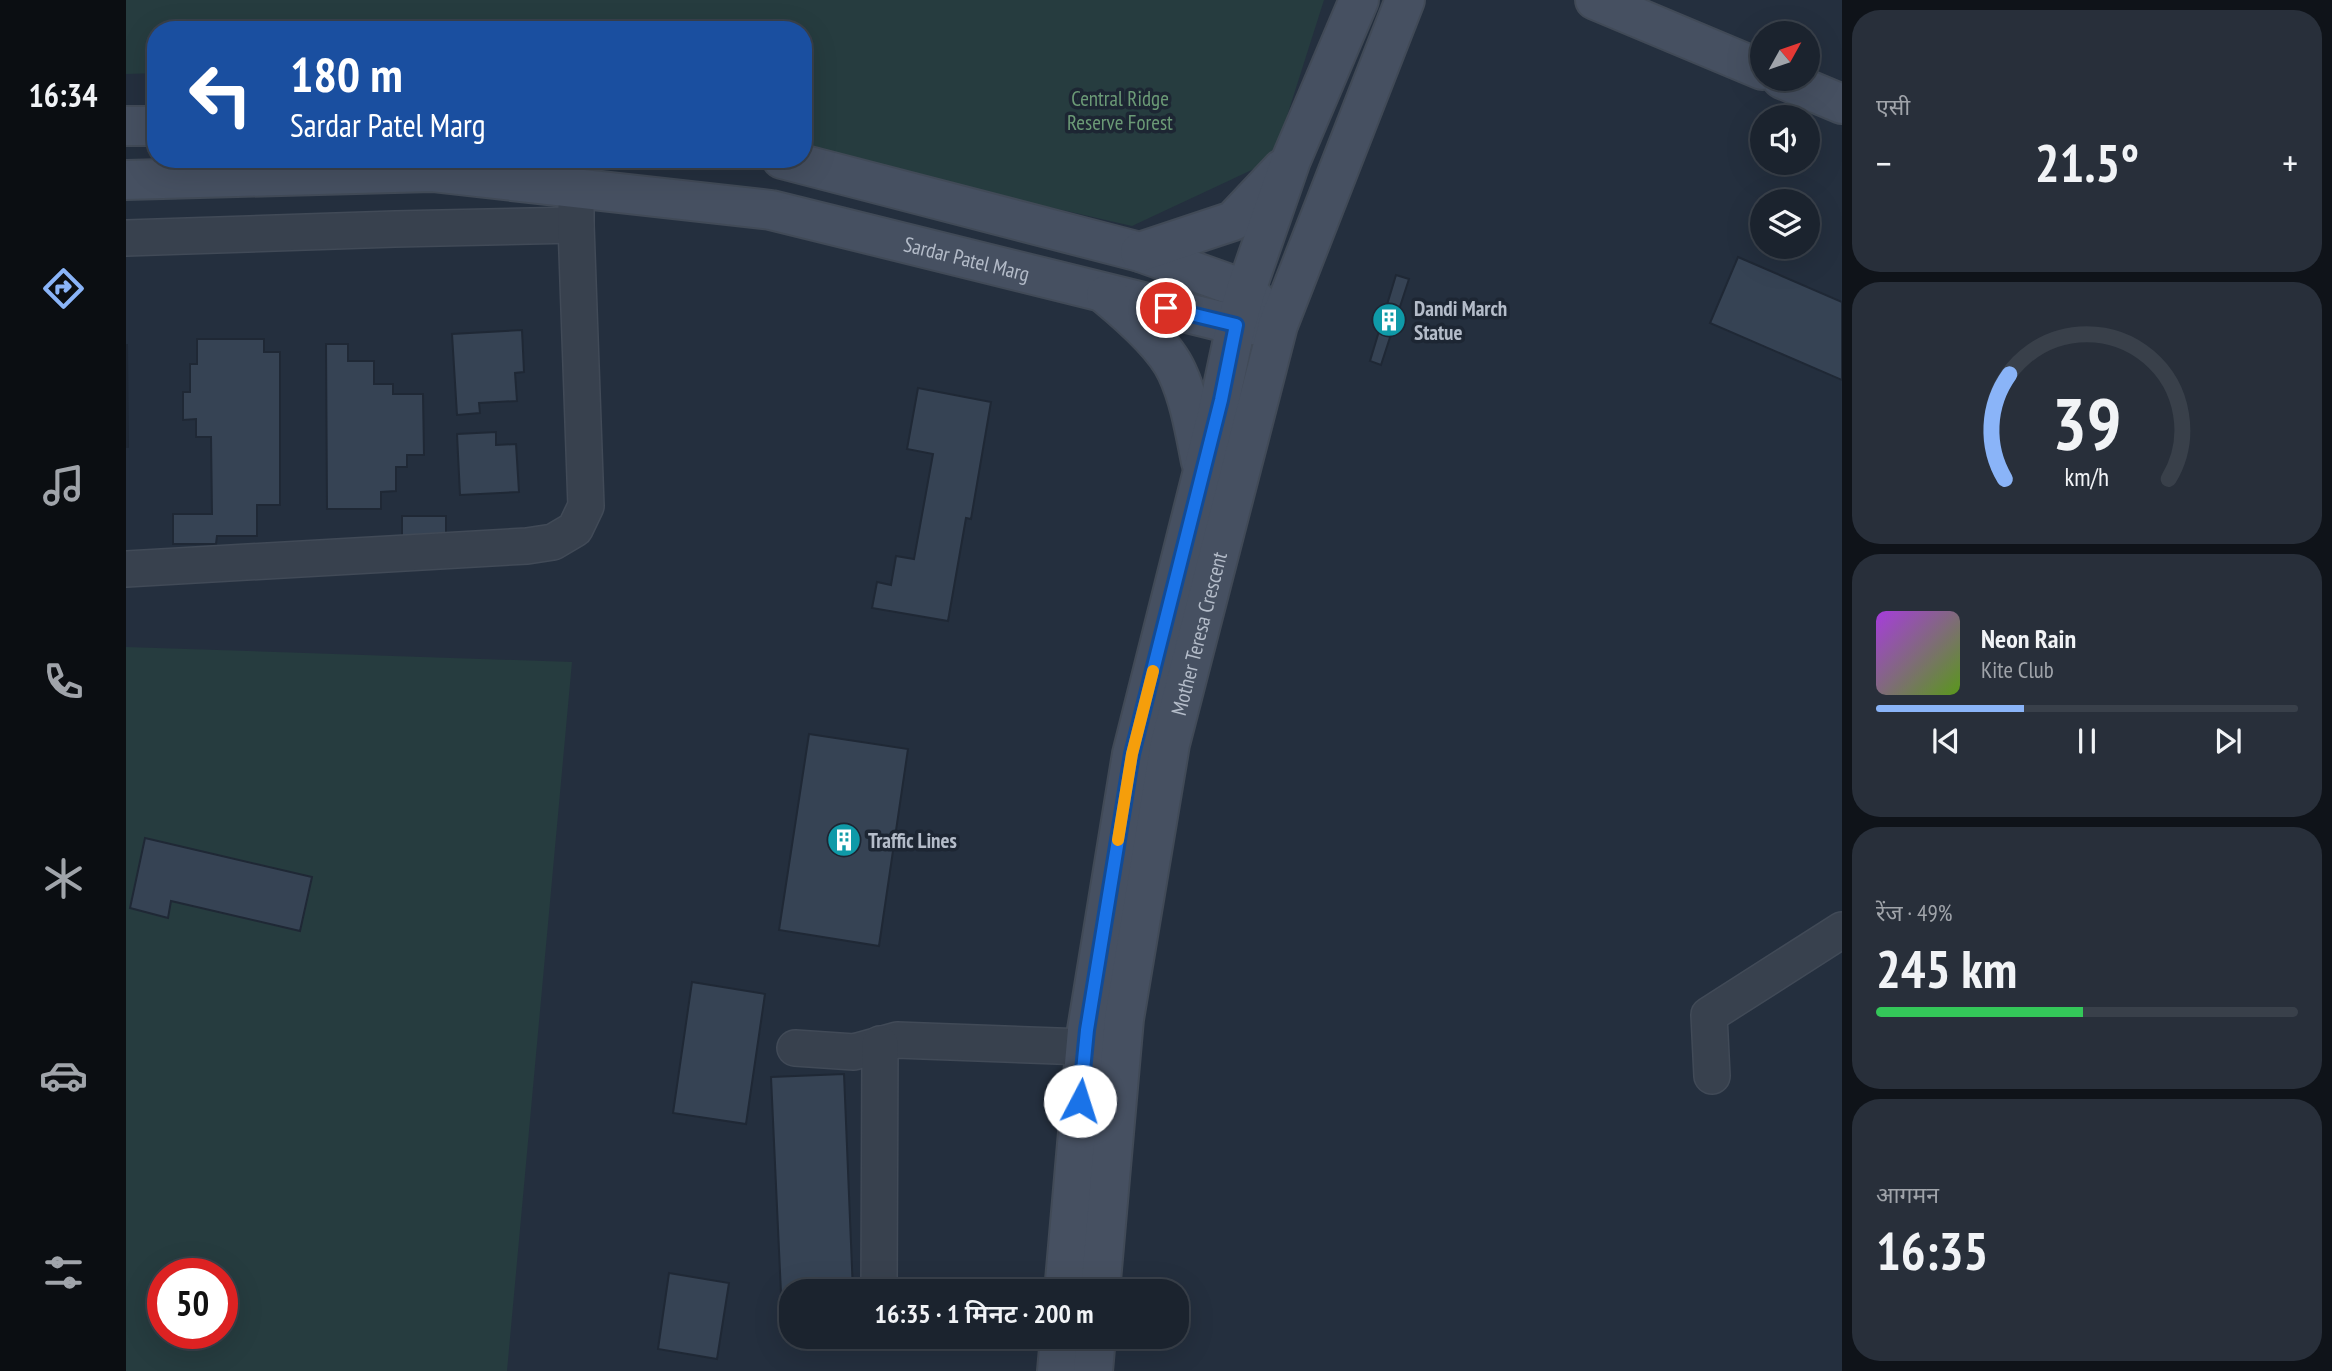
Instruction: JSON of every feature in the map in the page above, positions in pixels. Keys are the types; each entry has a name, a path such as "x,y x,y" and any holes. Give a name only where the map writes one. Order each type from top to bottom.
{"main road":[{"name":"Mother Teresa Crescent","path":"1065,1279 1085,1047 1132,754 1221,400 1241,307 1290,160 1359,0"},
{"name":"Mother Teresa Crescent","path":"1101,1279 1124,1019 1170,744 1278,325 1405,0"},
{"path":"1595,0 1750,66"},
{"path":"1811,91 1842,104"},
{"path":"126,126 147,125"},
{"path":"1140,252 1233,221 1290,160"},
{"name":"Sardar Patel Marg","path":"812,167 1140,252 1278,325"},
{"name":"Sardar Patel Marg","path":"126,180 432,172 576,207 771,210 1104,294 1241,307"},
{"path":"1104,294 1147,332 1177,369 1190,408 1203,471"},
{"path":"1057,1371 1059,1349"},
{"path":"1093,1371 1095,1349"}],"street":[{"path":"126,238 395,229 576,207 586,506 575,529 553,542 527,546 126,569"},
{"path":"1712,1076 1710,1015 1842,930"},
{"path":"795,1048 854,1052 897,1040 1085,1047"},
{"path":"878,1279 880,1044"}],"green space":[{"name":"Central Ridge Reserve Forest","path":"126,0 1324,0 1273,160 1132,226 812,153 812,21 147,21 147,73 126,74"},
{"path":"126,647 572,662 507,1371 126,1371"}],"building":[{"path":"1738,257 1842,302 1842,380 1710,323"},
{"name":"Dandi March Statue","path":"1396,275 1409,279 1381,365 1370,361"},
{"path":"522,330 524,372 515,373 517,401 479,403 480,413 457,415 452,334"},
{"path":"197,339 264,339 264,352 280,352 280,505 257,505 257,536 217,536 216,544 173,544 173,514 212,514 211,437 196,437 196,419 183,420 183,392 190,392 190,364 197,364"},
{"path":"326,344 348,344 348,361 374,361 374,384 393,384 393,394 423,394 424,455 407,455 407,467 396,467 396,491 381,492 381,509 327,509"},
{"path":"127,345 128,447 126,447"},
{"path":"918,388 991,402 971,519 966,518 948,621 872,608 877,582 891,585 896,556 914,559 933,454 907,449"},
{"path":"496,432 496,445 516,444 519,492 460,495 457,434"},
{"path":"402,516 446,516 446,546 402,546"},
{"name":"Traffic Lines","path":"809,734 908,749 879,946 779,930"},
{"path":"145,838 312,877 300,931 171,901 168,918 130,908"},
{"path":"692,982 765,994 746,1124 673,1113"},
{"path":"844,1074 852,1279 780,1279 771,1077"},
{"path":"669,1273 729,1283 717,1359 658,1349"}],"slow traffic":[{"path":"1118,840 1132,754 1153,671"}],"place":[{"name":"Dandi March Statue","path":"1389,320"},
{"name":"Traffic Lines","path":"844,840"}],"route":[{"path":"1080,1101 1087,1030 1132,754 1221,400 1236,325 1166,308"}]}
